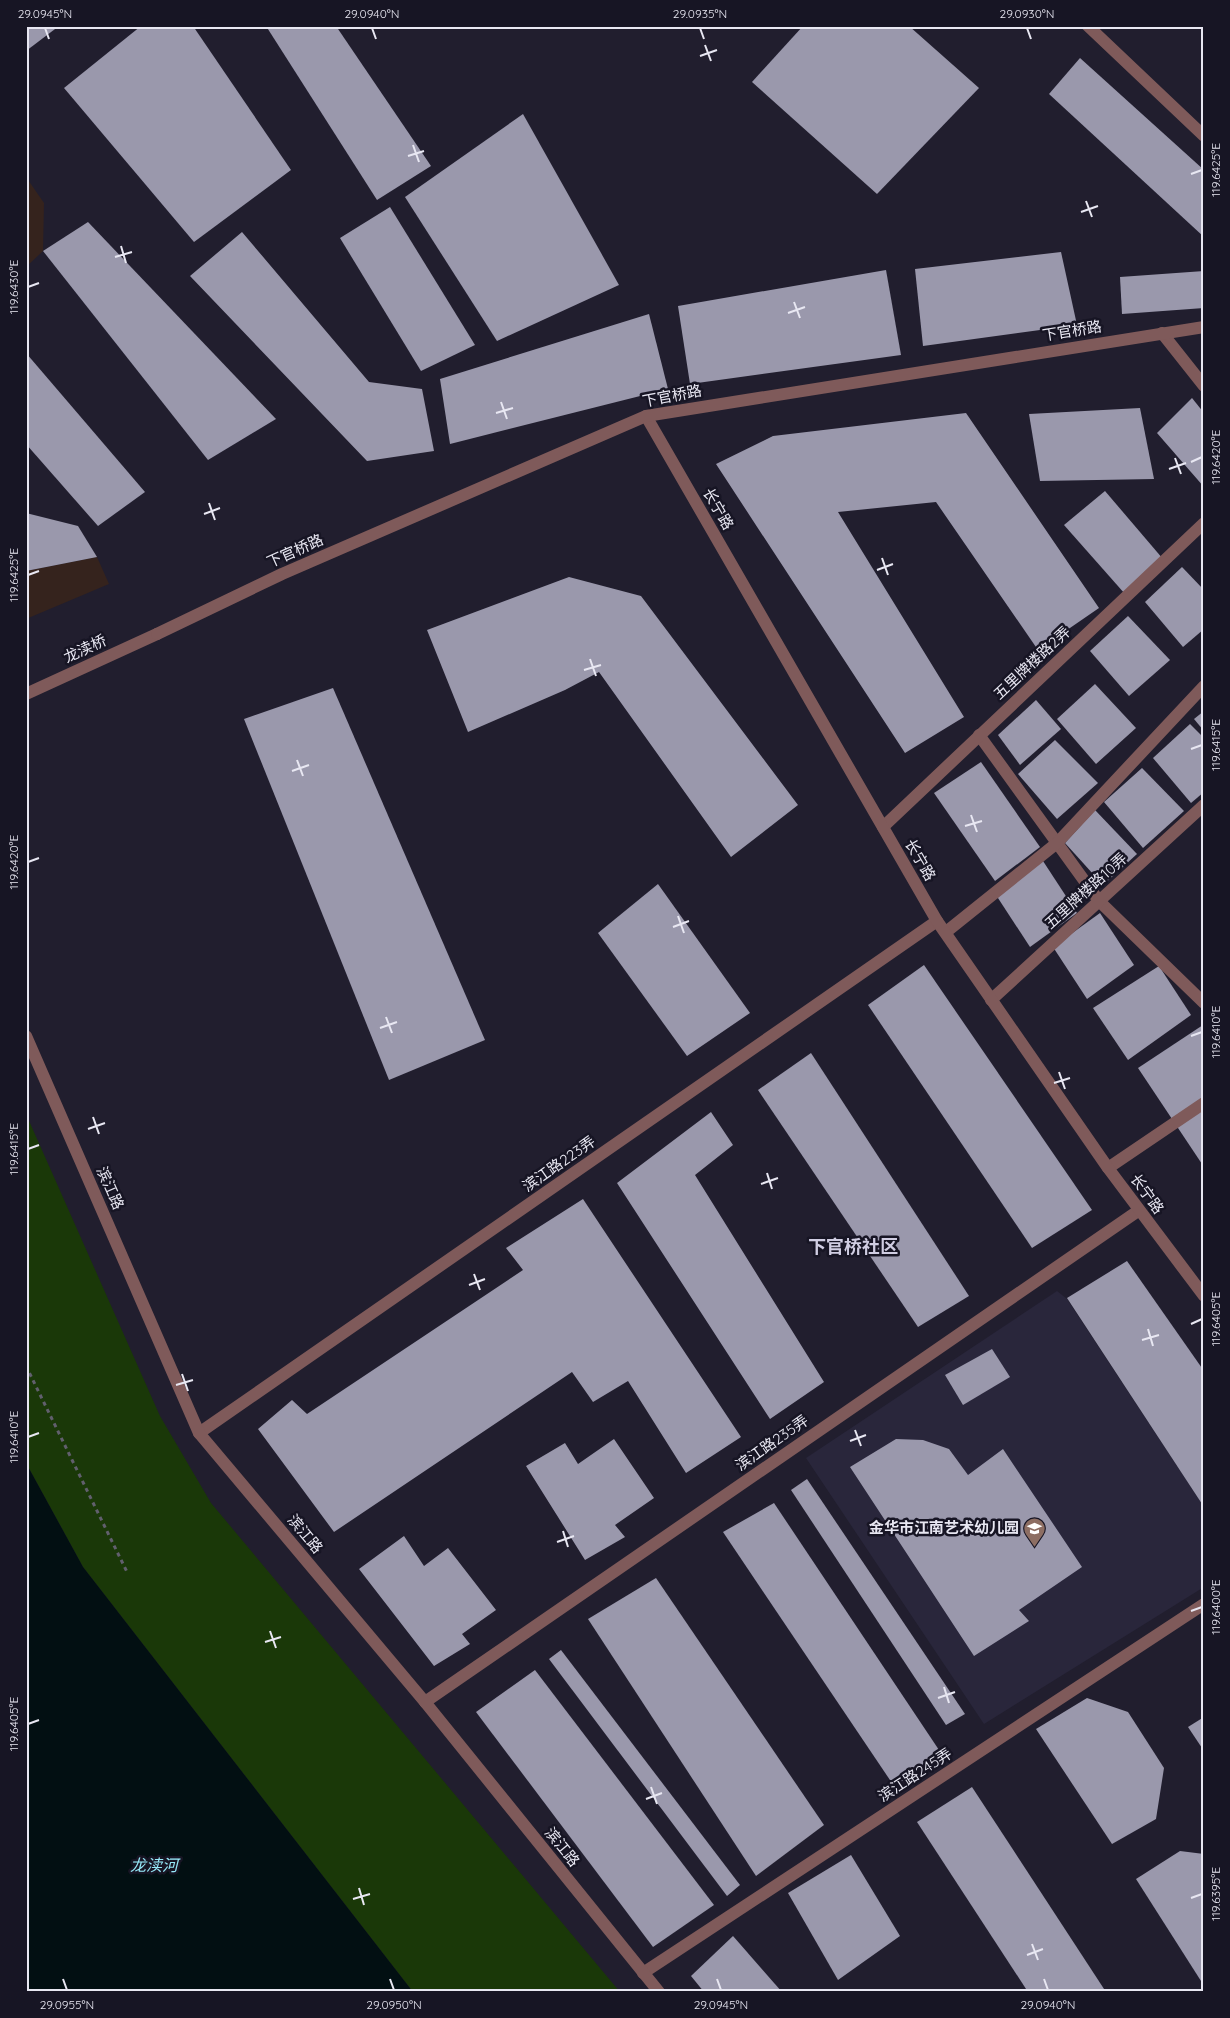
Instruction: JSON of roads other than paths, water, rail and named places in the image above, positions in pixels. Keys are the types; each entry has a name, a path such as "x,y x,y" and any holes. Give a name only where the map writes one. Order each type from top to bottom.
{"street":[{"path":"1088,26 1204,136"},
{"name":"下官桥路","path":"156,634 282,574 646,416 1204,327"},
{"path":"1162,333 1204,386"},
{"name":"长宁路","path":"646,416 937,921 1108,1168 1204,1296"},
{"name":"五里牌楼路2弄","path":"882,827 1204,523"},
{"name":"龙渎桥","path":"26,694 156,634"},
{"path":"946,932 1057,843 1204,686"},
{"path":"979,736 1098,901 1204,1003"},
{"name":"五里牌楼路10弄","path":"990,1000 1204,805"},
{"name":"滨江路223弄","path":"199,1433 937,921"},
{"name":"滨江路","path":"26,1036 199,1433 425,1702 659,1992"},
{"path":"1108,1168 1204,1103"},
{"name":"滨江路235弄","path":"425,1702 1138,1210"},
{"name":"滨江路245弄","path":"643,1973 1204,1604"}],"water":[{"name":"龙渎河","path":"26,1463 83,1567 413,1992 26,1992"}],"place":[{"name":"金华市江南艺术幼儿园","path":"1035,1547"}],"district":[{"name":"下官桥社区","path":"853,1247"}]}
